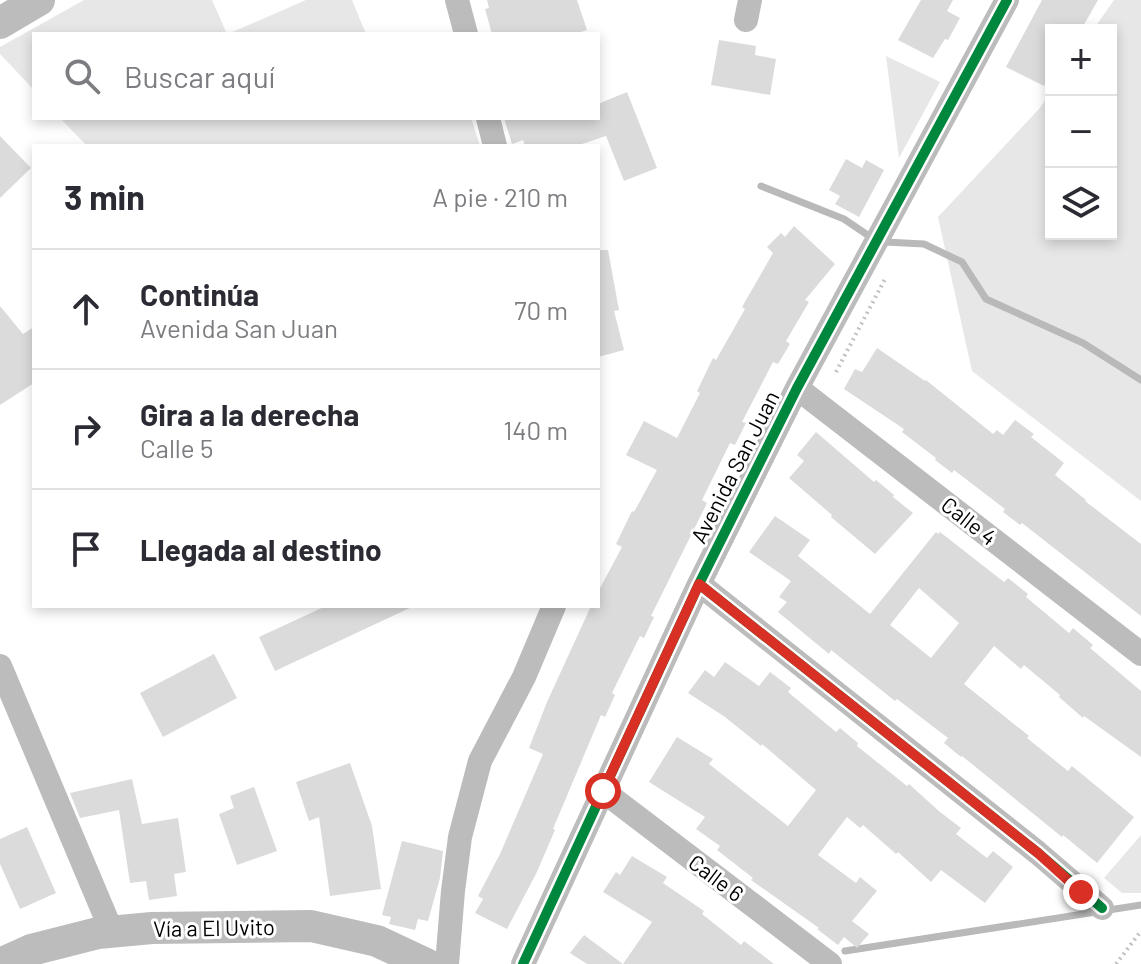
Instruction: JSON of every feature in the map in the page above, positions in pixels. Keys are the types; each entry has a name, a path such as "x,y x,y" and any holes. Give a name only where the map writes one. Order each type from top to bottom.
{"street":[{"path":"0,23 39,0"},
{"path":"457,0 465,32"},
{"name":"Avenida San Juan","path":"523,964 699,584 797,388 1007,0"},
{"path":"488,120 494,144"},
{"name":"Calle 4","path":"797,388 1141,654"},
{"path":"699,584 1038,853 1102,908"},
{"path":"430,964 480,761 524,677 553,608"},
{"path":"0,666 112,932"},
{"name":"Calle 6","path":"603,791 830,964"},
{"name":"Vía a El Uvito","path":"0,964 31,950 98,933 152,928 311,926 377,941 430,964"}],"path":[{"path":"836,372 889,271"},
{"path":"1116,964 1141,931"}],"shaded area":[{"path":"84,0 212,0 226,32 32,32 32,88 0,54 0,47"},
{"path":"306,0 352,0 365,32 233,32"},
{"path":"1114,0 1141,0 1141,501 972,371 938,217 1045,100 1045,240 1117,240 1117,24 1097,24"},
{"path":"886,56 940,82 899,158"},
{"path":"62,120 472,120 479,144 85,144"},
{"path":"1141,835 1141,893 1122,893 1104,878"}],"building":[{"path":"487,0 577,0 587,30 491,32 485,9 489,8"},
{"path":"921,0 953,0 947,11 960,18 933,58 898,40"},
{"path":"1042,0 1098,0 1084,24 1045,24 1044,86 1006,67"},
{"path":"719,40 756,46 755,55 776,59 770,95 711,85"},
{"path":"627,92 657,168 624,181 606,136 582,144 524,144 523,140 512,144 505,120 600,120 600,103"},
{"path":"0,136 31,168 0,198"},
{"path":"846,159 862,168 866,160 884,170 859,217 835,204 840,196 829,190"},
{"path":"794,226 835,264 805,300 809,302 786,341 790,344 778,364 773,362 742,422 746,423 735,445 730,443 702,500 707,503 651,616 654,617 644,638 640,636 612,693 615,695 605,717 601,715 536,874 507,929 475,913 483,899 478,896 500,854 543,754 529,748 547,702 590,608 600,608 600,588 622,547 616,544 657,470 626,455 644,421 677,438 700,393 697,391 713,358 716,360 773,253 767,247 781,233 785,237"},
{"path":"600,250 608,250 619,310 614,311 624,350 600,356"},
{"path":"0,306 23,334 32,328 32,384 0,405"},
{"path":"877,348 926,380 993,434 997,430 1003,435 1015,420 1064,463 1055,475 1141,544 1141,616 1022,523 1020,525 1003,512 1005,509 954,470 952,473 935,460 902,432 904,429 844,389 855,369 862,372"},
{"path":"816,432 913,513 875,554 789,478 804,461 797,455"},
{"path":"775,516 810,540 798,556 870,614 936,532 1004,582 1008,578 1069,633 1073,628 1093,645 1090,648 1141,691 1141,757 1083,718 1024,665 1021,669 994,646 964,684 1068,771 1072,766 1134,817 1097,863 944,743 948,738 831,650 829,654 778,612 787,602 779,597 791,581 749,552","holes":["919,588 959,623 931,658 890,625"]},
{"path":"322,608 410,608 275,671 259,637"},
{"path":"214,654 237,698 163,737 140,693"},
{"path":"725,662 759,686 770,672 791,688 788,692 836,732 840,728 858,743 857,746 961,828 956,834 987,858 993,851 1013,867 985,903 941,870 931,882 898,852 896,854 863,825 860,828 847,817 818,855 856,883 860,877 877,891 852,921 869,934 857,948 844,937 838,945 751,880 753,878 717,850 720,846 696,829 705,817 649,782 677,737 713,759 709,764 788,826 816,790 762,744 688,693 705,670 714,677"},
{"path":"350,763 372,826 381,889 330,896 319,817 309,821 296,782"},
{"path":"132,779 142,824 178,818 186,872 174,874 177,896 149,900 146,881 130,883 119,810 80,818 70,793"},
{"path":"254,787 277,851 237,865 219,814 234,808 230,796"},
{"path":"27,827 56,893 20,909 0,864 0,839"},
{"path":"402,841 443,851 440,878 428,921 418,919 415,930 389,924 391,917 382,915"},
{"path":"632,856 667,877 663,883 704,911 702,914 741,945 744,941 774,964 623,964 652,922 603,892 616,872 620,875"},
{"path":"584,935 623,964 587,964 570,953"}],"waterway":[{"path":"761,186 844,219 885,242 924,244 962,262 986,299 1083,343 1141,380"},
{"path":"845,951 1141,905"}],"cycle path":[{"path":"523,964 699,584 797,388 1007,0"},
{"path":"699,584 1038,853 1102,908"}],"route":[{"path":"603,791 699,584 1038,853 1081,892"}]}
